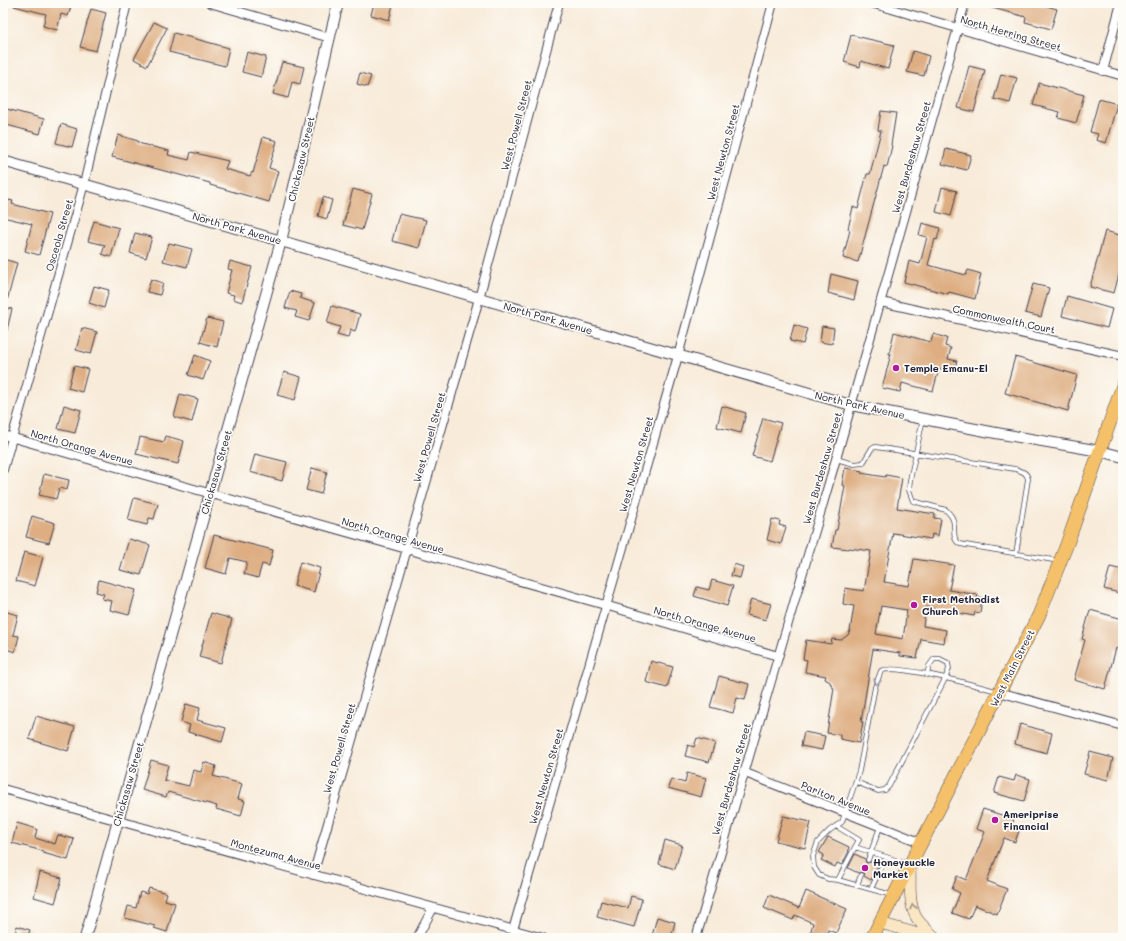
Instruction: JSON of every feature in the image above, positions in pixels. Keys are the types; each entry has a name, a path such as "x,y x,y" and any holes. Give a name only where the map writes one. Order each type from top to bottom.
{"main road":[{"name":"West Main Street","path":"872,938 1039,615 1061,561 1123,385"},
{"path":"910,865 912,905 915,915 935,938"},
{"path":"880,923 935,938"}],"street":[{"name":"Osceola Street","path":"3,470 84,184 127,3"},
{"path":"210,3 330,38"},
{"name":"Chickasaw Street","path":"85,938 281,241 338,3"},
{"name":"West Powell Street","path":"313,875 479,299 559,3"},
{"name":"West Newton Street","path":"513,930 678,356 774,3"},
{"name":"North Herring Street","path":"871,3 1123,76"},
{"name":"West Burdeshaw Street","path":"696,938 836,459 965,3"},
{"path":"1103,71 1121,3"},
{"name":"North Park Avenue","path":"3,161 851,405 923,420 1100,451 1123,457"},
{"name":"Commonwealth Court","path":"881,302 1123,356"},
{"name":"North Orange Avenue","path":"3,435 606,605 778,656"},
{"path":"999,692 1123,726"},
{"name":"Pariton Avenue","path":"744,772 922,843"},
{"name":"Montezuma Avenue","path":"3,789 118,822 543,938"},
{"path":"417,938 433,908"}],"lane":[{"path":"923,420 915,452 909,490 914,501 946,510 953,520 955,538 960,544 1061,561"},
{"path":"836,459 859,464 864,463 872,448 876,447 915,452 1022,471 1028,476 1028,479 1016,554"},
{"path":"856,782 878,791 885,790 889,786 945,679 949,669 948,663 940,659 934,659 931,662 927,675"},
{"path":"894,896 819,875 814,866 813,856 818,842 830,830 842,822 856,782 875,687 881,672 888,669 922,674 999,692"},
{"path":"836,826 859,840 838,880"},
{"path":"868,860 880,826"},
{"path":"855,847 910,865"},
{"path":"871,889 886,857"},
{"path":"858,885 862,875"}],"building":[{"path":"14,3 72,3 68,16 61,14 57,30 43,26 46,14 14,6"},
{"path":"374,3 387,3 393,5 389,20 371,15"},
{"path":"985,3 1036,3 1057,9 1051,29 1025,22 1026,17 985,6"},
{"path":"91,9 106,13 96,51 80,47"},
{"path":"154,22 167,28 147,66 134,59"},
{"path":"174,33 229,48 225,66 169,52"},
{"path":"851,35 894,45 888,69 861,61 860,67 844,62"},
{"path":"913,51 929,56 924,76 907,72"},
{"path":"247,52 266,57 261,77 242,72"},
{"path":"282,62 304,67 300,84 292,82 288,98 273,94"},
{"path":"969,66 985,70 974,112 958,108"},
{"path":"360,73 371,76 367,87 357,84"},
{"path":"1001,74 1017,78 1010,103 994,99"},
{"path":"1039,83 1084,95 1076,123 1058,118 1060,112 1033,105"},
{"path":"1099,99 1117,104 1106,143 1096,140 1098,134 1090,132"},
{"path":"3,108 44,119 40,134 3,124"},
{"path":"881,111 896,113 892,146 887,167 884,166 858,262 843,258 850,230 848,229 853,207 858,209 867,174 870,174 881,131 878,130"},
{"path":"61,124 77,129 72,147 56,143"},
{"path":"118,135 138,141 138,143 169,151 168,155 189,160 191,152 228,161 225,169 250,176 252,172 253,173 263,137 277,141 269,168 278,171 269,202 210,185 210,183 112,157"},
{"path":"946,149 971,155 967,170 942,164"},
{"path":"942,187 957,191 951,216 936,212"},
{"path":"353,189 372,194 362,230 343,225"},
{"path":"323,197 332,200 327,219 318,216"},
{"path":"3,199 13,201 12,204 50,214 39,255 25,251 32,224 3,217"},
{"path":"399,214 426,220 419,248 392,241"},
{"path":"94,221 119,228 111,257 102,254 105,245 88,241"},
{"path":"922,223 940,228 937,240 935,239 928,265 966,275 968,270 981,274 975,299 949,292 948,294 904,282 909,261 920,264 927,237 919,235"},
{"path":"1105,231 1123,236 1123,259 1114,293 1090,287"},
{"path":"135,233 152,237 146,258 130,253"},
{"path":"169,243 192,249 187,267 163,261"},
{"path":"3,259 17,263 6,305 3,305"},
{"path":"230,261 252,267 242,302 233,299 234,295 226,293 232,270 228,269"},
{"path":"831,274 858,281 854,300 828,293"},
{"path":"151,279 163,283 160,295 147,292"},
{"path":"1033,284 1049,288 1041,317 1025,313"},
{"path":"94,286 109,290 104,308 89,303"},
{"path":"290,291 301,294 300,298 315,303 309,321 295,317 297,311 285,308"},
{"path":"1067,296 1112,309 1107,328 1062,316"},
{"path":"332,306 360,314 355,332 350,330 348,338 337,335 340,327 327,323"},
{"path":"3,307 12,309 6,334 3,334"},
{"path":"207,318 223,322 217,347 200,342"},
{"path":"794,325 807,329 803,344 790,341"},
{"path":"822,326 834,328 832,344 820,342"},
{"path":"82,328 97,332 91,354 76,350"},
{"path":"894,332 931,342 933,334 947,338 945,346 951,348 948,359 957,361 953,373 939,369 933,391 902,383 900,392 882,388 891,354 889,354"},
{"path":"195,355 210,361 203,380 188,375"},
{"path":"1015,357 1077,375 1068,411 1005,393"},
{"path":"74,366 88,369 82,392 68,388"},
{"path":"284,372 301,377 295,400 277,395"},
{"path":"180,394 198,399 192,422 174,417"},
{"path":"64,405 81,410 75,433 58,429"},
{"path":"722,406 746,413 741,433 717,427"},
{"path":"763,418 781,423 770,461 752,456"},
{"path":"166,436 184,441 178,464 136,454 140,437 164,442"},
{"path":"255,454 287,462 282,481 250,472"},
{"path":"312,468 327,472 321,494 306,490"},
{"name":"First Methodist Church","path":"845,468 862,471 861,473 902,478 897,508 935,514 934,518 941,519 938,536 932,534 931,539 893,533 884,582 909,586 914,559 954,565 949,590 978,595 977,598 982,598 980,613 975,612 974,616 926,607 923,626 946,630 944,643 921,639 917,658 900,656 900,653 873,649 859,743 840,739 840,735 827,733 834,688 830,682 825,679 826,676 805,672 807,660 803,659 806,640 831,644 832,639 841,640 848,635 854,606 843,604 845,588 864,591 871,551 832,547 835,530 837,530 845,486 842,485","holes":["881,606 907,610 903,639 876,634"]},
{"path":"44,474 69,480 67,490 59,488 56,499 39,495"},
{"path":"134,498 158,504 154,519 149,518 147,525 128,520"},
{"path":"32,516 55,523 49,543 26,537"},
{"path":"772,519 780,521 779,525 786,527 781,544 767,540"},
{"path":"214,535 273,550 269,566 262,564 258,578 244,574 247,562 230,558 226,574 205,568"},
{"path":"129,539 150,545 141,575 120,570"},
{"path":"24,552 43,557 35,586 16,581"},
{"path":"300,562 320,568 314,592 294,586"},
{"path":"734,564 743,567 740,578 731,576"},
{"path":"1110,567 1123,570 1123,594 1104,589"},
{"path":"99,580 136,590 129,615 110,610 112,601 102,599 104,594 96,592"},
{"path":"712,580 733,586 727,606 694,596 697,587 709,590"},
{"path":"751,599 771,604 766,620 747,615"},
{"path":"1090,610 1123,619 1123,650 1116,648 1105,689 1074,680 1085,640 1082,639"},
{"path":"3,611 18,615 13,635 19,636 15,652 3,648"},
{"path":"211,613 232,619 221,663 199,657"},
{"path":"651,661 673,667 667,688 646,682"},
{"path":"719,676 749,684 745,700 737,698 733,713 710,707"},
{"path":"186,704 200,708 197,720 226,728 222,742 188,732 190,725 181,722"},
{"path":"36,716 75,727 68,751 29,739"},
{"path":"1020,724 1052,733 1047,753 1015,744"},
{"path":"804,732 825,736 822,750 801,746"},
{"path":"697,738 715,743 709,762 685,756 688,745 694,747"},
{"path":"1090,752 1113,758 1108,780 1084,774"},
{"path":"151,760 168,765 164,780 189,786 193,770 201,772 204,762 216,766 213,776 242,784 238,799 245,801 241,816 216,809 217,806 168,792 166,797 142,790"},
{"path":"687,773 706,778 701,797 668,788 671,779 685,783"},
{"path":"1016,775 1030,779 1024,801 994,793 999,777 1014,781"},
{"path":"983,809 1014,819 1012,825 1020,828 1015,842 1004,838 987,881 1007,889 997,914 975,905 969,919 952,913 960,893 952,889 957,876 966,880 985,832 976,829"},
{"path":"783,816 811,822 805,848 776,841"},
{"path":"17,823 37,829 35,838 55,844 58,835 74,839 68,860 43,853 43,851 12,843"},
{"path":"828,837 849,847 849,851 842,865 837,863 835,867 821,860 824,855 819,852"},
{"path":"665,840 682,845 675,869 659,864"},
{"name":"Honeysuckle Market","path":"855,854 865,859 866,863 871,862 878,866 871,880 864,876 863,872 858,873 848,868"},
{"path":"40,872 62,878 55,903 34,897"},
{"path":"149,888 167,893 165,900 175,903 167,932 154,928 155,926 125,918 128,906 136,908 140,892 147,894"},
{"path":"806,891 847,909 836,933 828,930 825,938 809,938 813,923 795,915 793,920 764,908 769,895 799,908"},
{"path":"631,896 642,899 634,927 597,917 601,901 628,908"},
{"path":"657,917 675,922 671,938 658,938 652,936"},
{"path":"17,926 30,930 27,938 14,938"}],"place":[{"name":"Temple Emanu-El","path":"896,368"},
{"name":"First Methodist Church","path":"914,605"},
{"name":"Ameriprise Financial","path":"995,820"},
{"name":"Honeysuckle Market","path":"865,868"}]}
